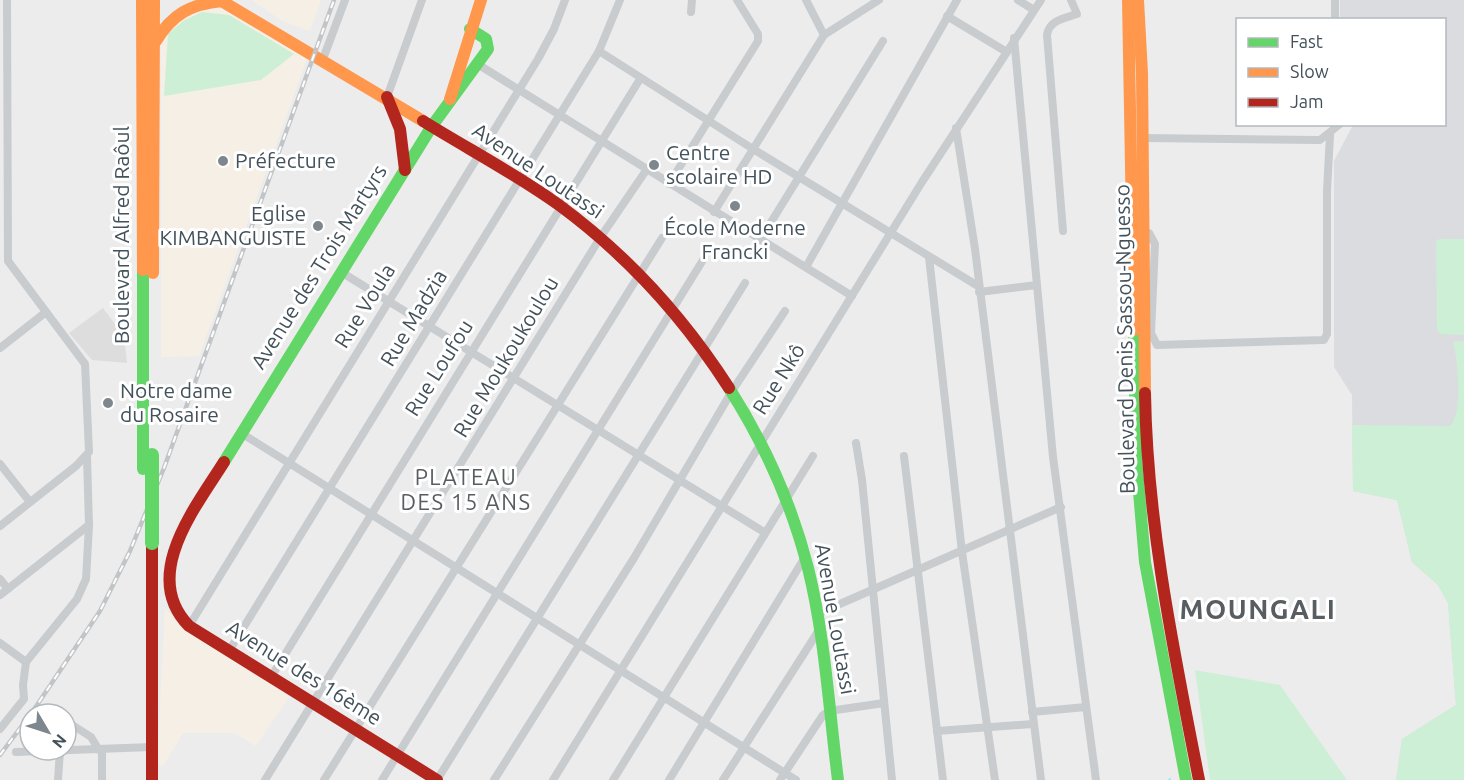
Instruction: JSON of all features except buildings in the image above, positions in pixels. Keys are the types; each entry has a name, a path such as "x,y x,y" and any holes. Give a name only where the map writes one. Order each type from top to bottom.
{"main road":[{"path":"134,0 142,18"},
{"name":"Boulevard Alfred Raôul","path":"142,0 143,469 147,545"},
{"path":"148,779 147,545 152,455 154,0"},
{"path":"153,45 163,27 179,11 192,5 221,0"},
{"name":"Avenue Loutassi","path":"221,0 387,97 520,179 559,206 600,238 639,274 672,308 704,348 761,442 786,498 805,557 817,614 838,780"},
{"name":"Avenue Loutassi","path":"230,0 294,39 301,46"},
{"name":"Avenue des Trois Martyrs","path":"450,102 470,29 481,0"},
{"name":"Boulevard Denis Sassou-Nguesso","path":"1128,0 1136,457 1145,562 1186,780"},
{"name":"Boulevard Denis Sassou-Nguesso","path":"1138,0 1145,138 1146,459 1164,598 1199,780"},
{"name":"Avenue des Trois Martyrs","path":"170,585 171,559 183,528 432,126 479,64 488,44 480,33 470,29"},
{"path":"387,97 400,129 405,170"},
{"name":"Avenue des 16ème","path":"170,585 173,610 189,626 437,780"}],"street":[{"path":"0,729 24,699 26,662 77,599 83,587 89,525 87,457 89,452 85,364 8,261 3,205 3,34 7,0"},
{"path":"323,60 345,0"},
{"path":"387,97 422,0"},
{"name":"Rue Voula","path":"189,626 519,88 554,29 565,0"},
{"name":"Rue Madzia","path":"229,651 599,51 620,0"},
{"path":"691,12 692,0"},
{"path":"669,184 759,37 737,0"},
{"path":"806,0 824,34"},
{"path":"714,212 824,34 879,0"},
{"path":"806,267 957,0"},
{"path":"1018,0 1039,4"},
{"path":"1064,231 1047,35 1053,23 1077,14 1071,0"},
{"path":"1335,0 1335,18"},
{"name":"Rue Nkô","path":"554,780 956,128 1005,51 1039,4"},
{"path":"947,16 1005,51"},
{"path":"1014,38 1060,507 1096,780"},
{"path":"760,240 883,40"},
{"path":"599,51 640,79 979,289 1037,285"},
{"path":"479,64 852,296"},
{"name":"Rue Loufou","path":"271,677 559,206 640,79"},
{"path":"1145,138 1320,140 1330,135 1339,126"},
{"path":"956,128 964,166 1041,780"},
{"path":"1146,233 1155,241 1151,333 1157,345 1324,339 1327,334 1327,191 1330,135"},
{"name":"Rue Moukoukoulou","path":"265,780 600,238 647,169"},
{"path":"324,780 662,238"},
{"path":"929,257 962,552 994,780"},
{"path":"382,780 703,260"},
{"path":"0,267 8,261"},
{"path":"341,272 764,532"},
{"path":"437,780 745,283"},
{"path":"494,780 634,558 732,391 785,311"},
{"path":"0,348 46,312"},
{"path":"241,433 743,747 782,776 796,780"},
{"path":"855,443 862,480 871,590 892,780"},
{"path":"613,780 813,456"},
{"path":"904,456 943,780"},
{"path":"0,526 87,457"},
{"path":"0,464 30,502"},
{"path":"817,614 918,572 1060,507"},
{"path":"0,595 89,525"},
{"path":"669,780 805,557"},
{"path":"0,579 8,589"},
{"path":"723,780 819,629"},
{"path":"0,643 26,662"},
{"path":"782,776 820,717 829,711 884,703"},
{"path":"1032,712 1086,707"},
{"path":"938,731 1033,724"},
{"path":"78,729 91,737 100,750 102,780"},
{"path":"78,751 148,747"},
{"path":"58,780 59,762"}],"shaded area":[{"path":"252,0 321,0 310,31 282,21"},
{"path":"1340,0 1464,0 1464,780 1396,780 1402,739 1456,705 1448,603 1438,585 1412,562 1397,500 1353,491 1352,395 1334,367 1334,161 1352,126 1446,126 1446,18 1340,18"},
{"path":"224,8 307,59 199,356 161,357 161,40 175,21 194,9"},
{"path":"103,308 124,336 127,363 92,360 69,333"},
{"path":"165,609 178,622 291,694 256,746 235,733 183,733 163,766 157,765"}],"green space":[{"path":"202,12 229,15 294,54 261,80 164,96 168,34 183,21"},
{"path":"1439,239 1464,239 1464,335 1441,334 1437,330 1436,242"},
{"path":"1464,341 1464,780 1396,780 1402,739 1456,705 1448,603 1438,585 1412,562 1397,500 1353,491 1352,425 1450,426 1457,410 1458,399 1458,373 1453,342"},
{"path":"1195,670 1280,685 1347,780 1210,780"}],"railway":[{"path":"39,702 100,611 130,551 164,468 334,0"},
{"path":"0,755 18,731"}],"traffic: fast":[{"path":"224,462 432,126 488,49 486,39 470,29"},
{"path":"143,270 143,469"},
{"path":"1134,330 1136,457 1145,562 1186,780"},
{"path":"729,388 754,430 776,475 794,521 808,568 819,620 838,780"},
{"path":"152,455 152,543"}],"traffic: slow":[{"path":"142,0 143,270"},
{"path":"153,273 154,0"},
{"path":"220,0 423,121"},
{"path":"450,99 481,0"},
{"path":"1128,0 1134,330"},
{"path":"1138,0 1142,73 1145,393"},
{"path":"156,41 169,24 183,12 211,2 222,1"}],"traffic: jam":[{"path":"387,97 400,129 405,170"},
{"path":"423,121 509,172 584,224 653,289 693,337 729,388"},
{"path":"1145,393 1156,539 1171,636 1199,780"},
{"path":"224,462 199,500 177,542 171,564 170,586 175,606 189,626 437,780"},
{"path":"152,543 152,780"}],"place":[{"name":"Préfecture","path":"223,161"},
{"name":"Centre scolaire HD","path":"654,165"},
{"name":"École Moderne Francki","path":"735,206"},
{"name":"Eglise KIMBANGUISTE","path":"318,226"},
{"name":"Notre dame du Rosaire","path":"108,403"}],"district":[{"name":"PLATEAU DES 15 ANS","path":"466,490"},
{"name":"MOUNGALI","path":"1258,610"}]}
